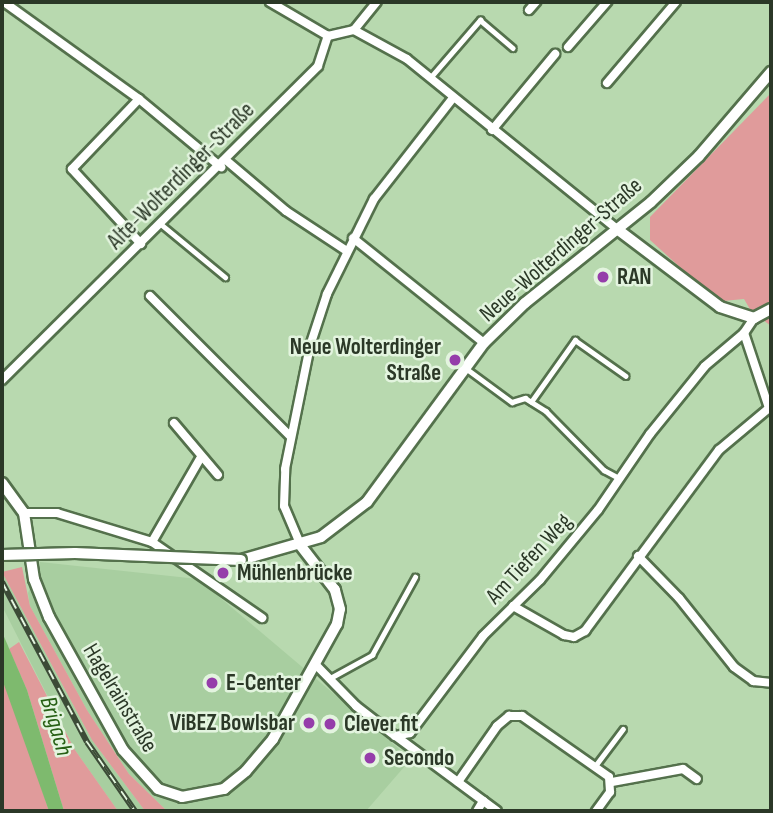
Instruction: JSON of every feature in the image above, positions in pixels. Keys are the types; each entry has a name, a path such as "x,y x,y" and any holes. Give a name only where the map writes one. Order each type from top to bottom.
{"main road":[{"name":"Neue-Wolterdinger-Straße","path":"2,555 75,552 242,560 300,546 337,528 367,502 464,367 484,344 525,303 617,229 699,156 771,72"},
{"path":"617,229 720,307 754,318 771,309"},
{"name":"Hagelrainstraße","path":"2,483 24,513 34,579 49,617 123,750 158,789 182,797 205,795 239,778 273,739 317,666 337,624 340,602 300,546"}],"street":[{"path":"4,2 139,99 286,211 347,251"},
{"path":"270,2 328,36 354,30 386,44 617,229"},
{"path":"354,30 377,2"},
{"path":"529,10 536,2"},
{"path":"568,47 607,2"},
{"path":"607,83 676,2"},
{"name":"Alte-Wolterdinger-Straße","path":"2,380 224,164 318,66 328,36"},
{"path":"492,130 555,54"},
{"path":"300,546 284,506 290,436 310,346 353,238 403,158 453,98"},
{"path":"139,99 72,169 141,244"},
{"path":"353,238 484,344"},
{"path":"150,296 290,436"},
{"name":"Am Tiefen Weg","path":"395,736 410,733 420,723 483,636 564,552 705,366 744,333 754,318"},
{"path":"744,333 771,418"},
{"path":"513,606 574,637 585,631 719,450 769,408"},
{"path":"174,424 200,459 218,475"},
{"path":"152,542 200,459"},
{"path":"24,513 57,513 152,542 262,618"},
{"path":"638,556 680,598 734,667 753,681 771,683"},
{"path":"317,666 332,677 356,706 497,811"},
{"path":"458,782 497,726 516,715 528,719 595,766 612,782"},
{"path":"612,782 683,769 697,779"},
{"path":"596,811 612,782"},
{"path":"477,811 483,801"}],"lane":[{"path":"430,78 480,20 513,48"},
{"path":"162,225 225,277"},
{"path":"531,402 575,340 626,376"},
{"path":"464,367 512,402 525,398 531,402 620,479"},
{"path":"332,677 372,655 415,577"},
{"path":"595,766 623,729"}],"shaded area":[{"path":"771,93 771,326 751,311 744,299 723,301 703,288 650,240 650,217"},
{"path":"40,562 198,579 411,759 366,811 167,811 129,774 87,710 30,606 28,593"},
{"path":"22,567 30,606 87,710 129,774 167,811 145,811 92,740 2,572"},
{"path":"2,572 92,740 145,811 118,811 75,750 2,606"},
{"path":"2,632 27,690 64,811 49,811 2,679"},
{"path":"19,642 75,750 118,811 64,811 27,690 9,649"},
{"path":"2,679 11,695 49,811 2,811"}],"railway":[{"path":"2,582 87,742 135,811"}],"place":[{"name":"RAN","path":"603,277"},
{"name":"Neue Wolterdinger Straße","path":"455,360"},
{"name":"Mühlenbrücke","path":"223,573"},
{"name":"E-Center","path":"212,683"},
{"name":"ViBEZ Bowlsbar","path":"309,723"},
{"name":"Clever fit","path":"330,724"},
{"name":"Secondo","path":"370,758"}],"water label":[{"name":"Brigach","path":"56,726"}]}
